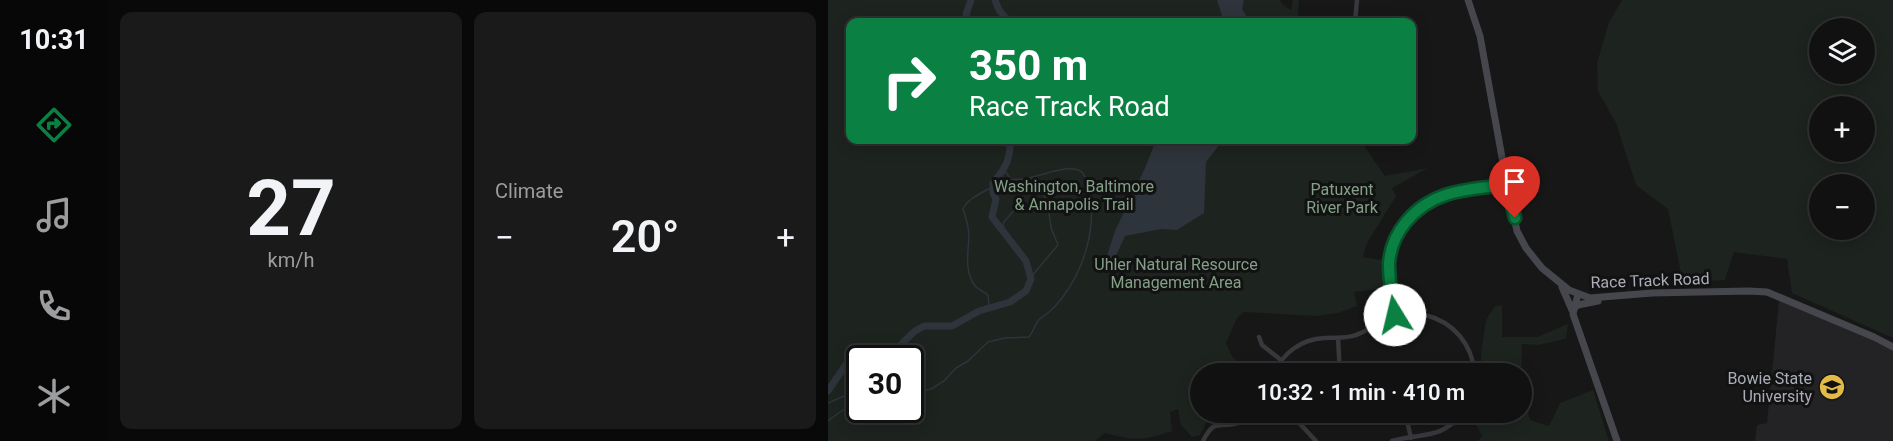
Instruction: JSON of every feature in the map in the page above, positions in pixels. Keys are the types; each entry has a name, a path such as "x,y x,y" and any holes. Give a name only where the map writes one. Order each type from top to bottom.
{"street":[{"path":"1355,18 1357,0"},
{"name":"Race Track Road","path":"1468,0 1480,36 1505,176 1520,237 1537,263 1557,281 1569,290 1590,297 1759,291 1893,347"},
{"path":"1471,189 1505,176"},
{"path":"1395,315 1389,264 1394,241 1415,211 1444,194 1507,185"},
{"path":"1557,281 1573,311 1617,441"},
{"path":"1573,311 1578,294"},
{"path":"1573,311 1578,305 1604,300 1608,297"},
{"path":"1280,363 1298,345 1305,342 1317,338 1338,338 1363,333 1395,315 1417,314 1442,320 1451,326 1461,336 1474,363"},
{"path":"1259,337 1262,345 1281,360"},
{"path":"1338,338 1339,363"},
{"path":"1203,441 1209,430 1216,425 1238,423"},
{"path":"1299,423 1316,441"},
{"path":"1407,423 1410,438"},
{"path":"1392,441 1428,437 1442,432 1455,423"}],"shaded area":[{"path":"1217,0 1244,0 1242,9 1248,18 1223,18"},
{"path":"1154,144 1220,144 1206,162 1204,213 1177,230 1161,229 1125,236 1109,271 1104,265 1115,231"},
{"name":"Bowie State University","path":"1779,301 1870,337 1893,350 1893,441 1755,441 1757,425 1767,423"}],"green space":[{"path":"828,0 1280,0 1291,10 1293,0 1299,0 1298,15 1303,18 846,18 846,144 1363,144 1385,176 1428,168 1392,188 1396,196 1367,243 1363,257 1387,261 1387,288 1354,292 1357,306 1338,313 1316,316 1244,312 1237,318 1226,343 1233,358 1242,363 1190,363 1190,423 1206,423 1200,435 1192,437 1181,425 1178,409 1170,412 1172,431 1154,437 1132,439 1105,433 1095,441 828,441"},
{"path":"1622,0 1893,0 1893,338 1792,293 1787,259 1734,252 1725,280 1683,283 1668,209 1636,185 1616,123 1598,91 1597,63 1609,22"},
{"path":"1502,305 1502,337 1537,337 1568,324 1566,339 1538,345 1522,344 1522,363 1481,363 1486,320 1495,306"},
{"path":"1593,390 1609,441 1478,441 1482,436 1475,423 1532,423 1532,421 1549,426 1560,403"}],"waterway":[{"path":"968,18 966,14 971,0"},
{"path":"995,0 1006,18"},
{"path":"828,391 847,363 860,351 886,354 893,352 915,331 924,326 952,326 979,311 1010,302 1026,291 1031,279 1026,261 992,217 996,199 993,193 993,183 1006,163 1010,144"},
{"path":"1004,169 1019,193 1016,208 1003,223 1005,235"},
{"path":"924,391 944,381 988,342 1005,338 1029,337 1038,321 1062,298 1083,260 1091,217 1089,189 1084,175 1078,170 1062,169 1018,180 1009,179"},
{"path":"1031,277 1058,245 1044,195 1032,178"},
{"path":"989,306 988,295 976,287 970,276 969,233 963,209 972,199 992,187"},
{"path":"828,403 846,395"},
{"path":"828,421 846,408"}],"place":[{"name":"Bowie State University","path":"1832,387"}],"route":[{"path":"1395,315 1390,284 1391,251 1401,228 1415,211 1444,194 1507,185 1515,218"}],"park label":[{"name":"Washington, Baltimore & Annapolis Trail","path":"1074,195"},
{"name":"Patuxent River Park","path":"1342,198"},
{"name":"Uhler Natural Resource Management Area","path":"1176,273"}]}
